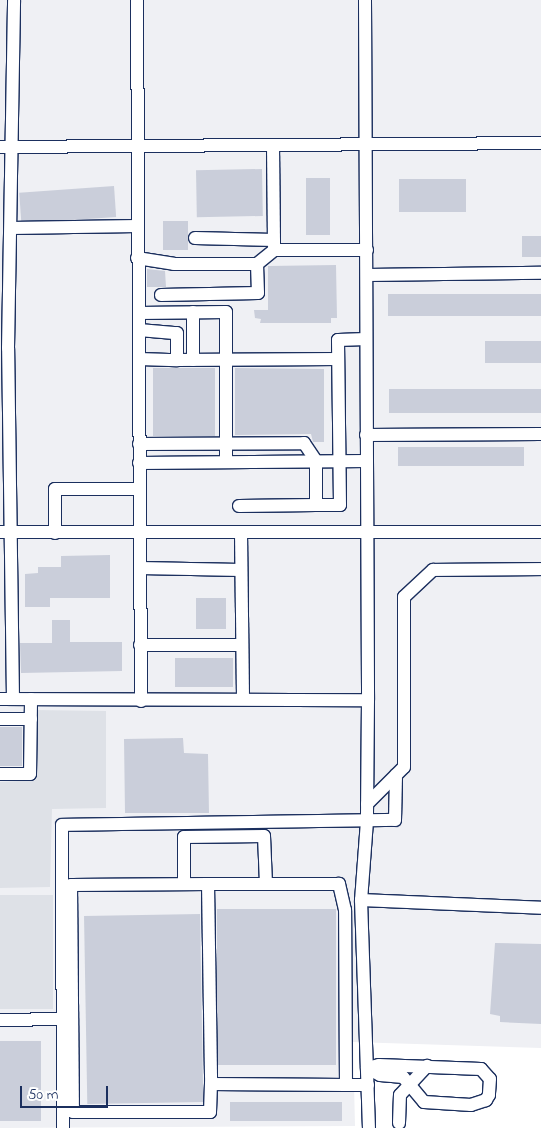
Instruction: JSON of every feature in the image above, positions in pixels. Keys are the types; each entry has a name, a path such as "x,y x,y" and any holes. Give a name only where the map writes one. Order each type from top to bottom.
{"street":[{"path":"14,0 11,228 4,348 6,699 368,700"},
{"path":"137,0 137,258 140,444 138,532 141,700"},
{"path":"365,0 364,144 367,250 366,532 368,700 367,821 361,900 370,1128"},
{"path":"0,147 274,146 541,142"},
{"path":"161,295 258,293 257,264 274,245 274,146"},
{"path":"11,228 137,226"},
{"path":"195,238 367,250"},
{"path":"137,258 174,264 257,264"},
{"path":"366,274 541,273"},
{"path":"138,312 226,312 226,461"},
{"path":"193,312 193,360"},
{"path":"139,330 177,333 177,360"},
{"path":"239,506 340,505 338,340 366,339"},
{"path":"139,359 338,359"},
{"path":"366,434 541,434"},
{"path":"140,444 304,442 316,461 316,504"},
{"path":"139,463 366,461"},
{"path":"56,532 55,489 139,489"},
{"path":"6,532 541,532"},
{"path":"241,533 243,699"},
{"path":"140,568 240,570"},
{"path":"367,804 404,767 404,597 433,570 541,569"},
{"path":"140,645 241,645"},
{"path":"0,774 30,774 30,699"},
{"path":"0,719 31,719"},
{"path":"63,1128 62,825 395,820 396,775"},
{"path":"184,884 184,837 247,836 264,836 266,884"},
{"path":"208,884 210,1112 73,1112 72,884 184,884 208,884 339,884 345,910 346,1085"},
{"path":"361,900 541,908"},
{"path":"0,1020 63,1019"},
{"path":"379,1065 480,1069 490,1079 490,1095 486,1100 471,1105 429,1103 420,1100 412,1086 403,1077 380,1075 367,1068 379,1065"},
{"path":"399,1123 400,1095 412,1086 426,1066"},
{"path":"211,1084 368,1085"}],"shaded area":[{"path":"0,0 541,0 541,1048 353,1042 355,1126 0,1128"},
{"path":"34,710 106,711 106,808 52,809 50,887 0,888 0,782 36,780"},
{"path":"0,895 53,895 53,1009 0,1009"}],"building":[{"path":"262,169 263,216 197,217 196,170"},
{"path":"306,178 330,178 330,235 306,235"},
{"path":"399,179 466,179 466,212 399,212"},
{"path":"114,186 116,217 21,224 19,193"},
{"path":"163,221 188,221 188,250 163,250"},
{"path":"522,236 541,236 541,257 522,257"},
{"path":"336,265 337,318 331,318 331,323 260,323 261,319 255,318 254,310 268,310 268,266"},
{"path":"147,269 165,271 166,287 147,287"},
{"path":"388,294 541,294 541,316 388,316"},
{"path":"485,341 541,341 541,363 485,363"},
{"path":"153,368 215,368 215,436 153,436"},
{"path":"235,368 324,369 324,442 313,442 311,434 235,435"},
{"path":"389,389 541,389 541,413 389,413"},
{"path":"398,447 524,447 524,466 398,466"},
{"path":"110,555 110,598 50,598 50,607 25,607 25,574 38,573 38,567 61,567 61,556"},
{"path":"196,598 226,598 226,629 196,629"},
{"path":"52,620 70,620 70,642 122,642 122,671 21,673 20,643 52,643"},
{"path":"175,658 233,658 233,687 175,687"},
{"path":"0,727 22,727 22,766 0,766"},
{"path":"183,738 184,753 208,754 209,813 125,813 124,739"},
{"path":"217,909 336,909 336,1065 217,1065"},
{"path":"200,914 203,1102 87,1104 84,916"},
{"path":"495,943 541,944 541,1024 500,1022 500,1016 490,1014"},
{"path":"0,1041 41,1041 41,1121 0,1121"},
{"path":"230,1102 342,1102 342,1121 230,1121"}]}
